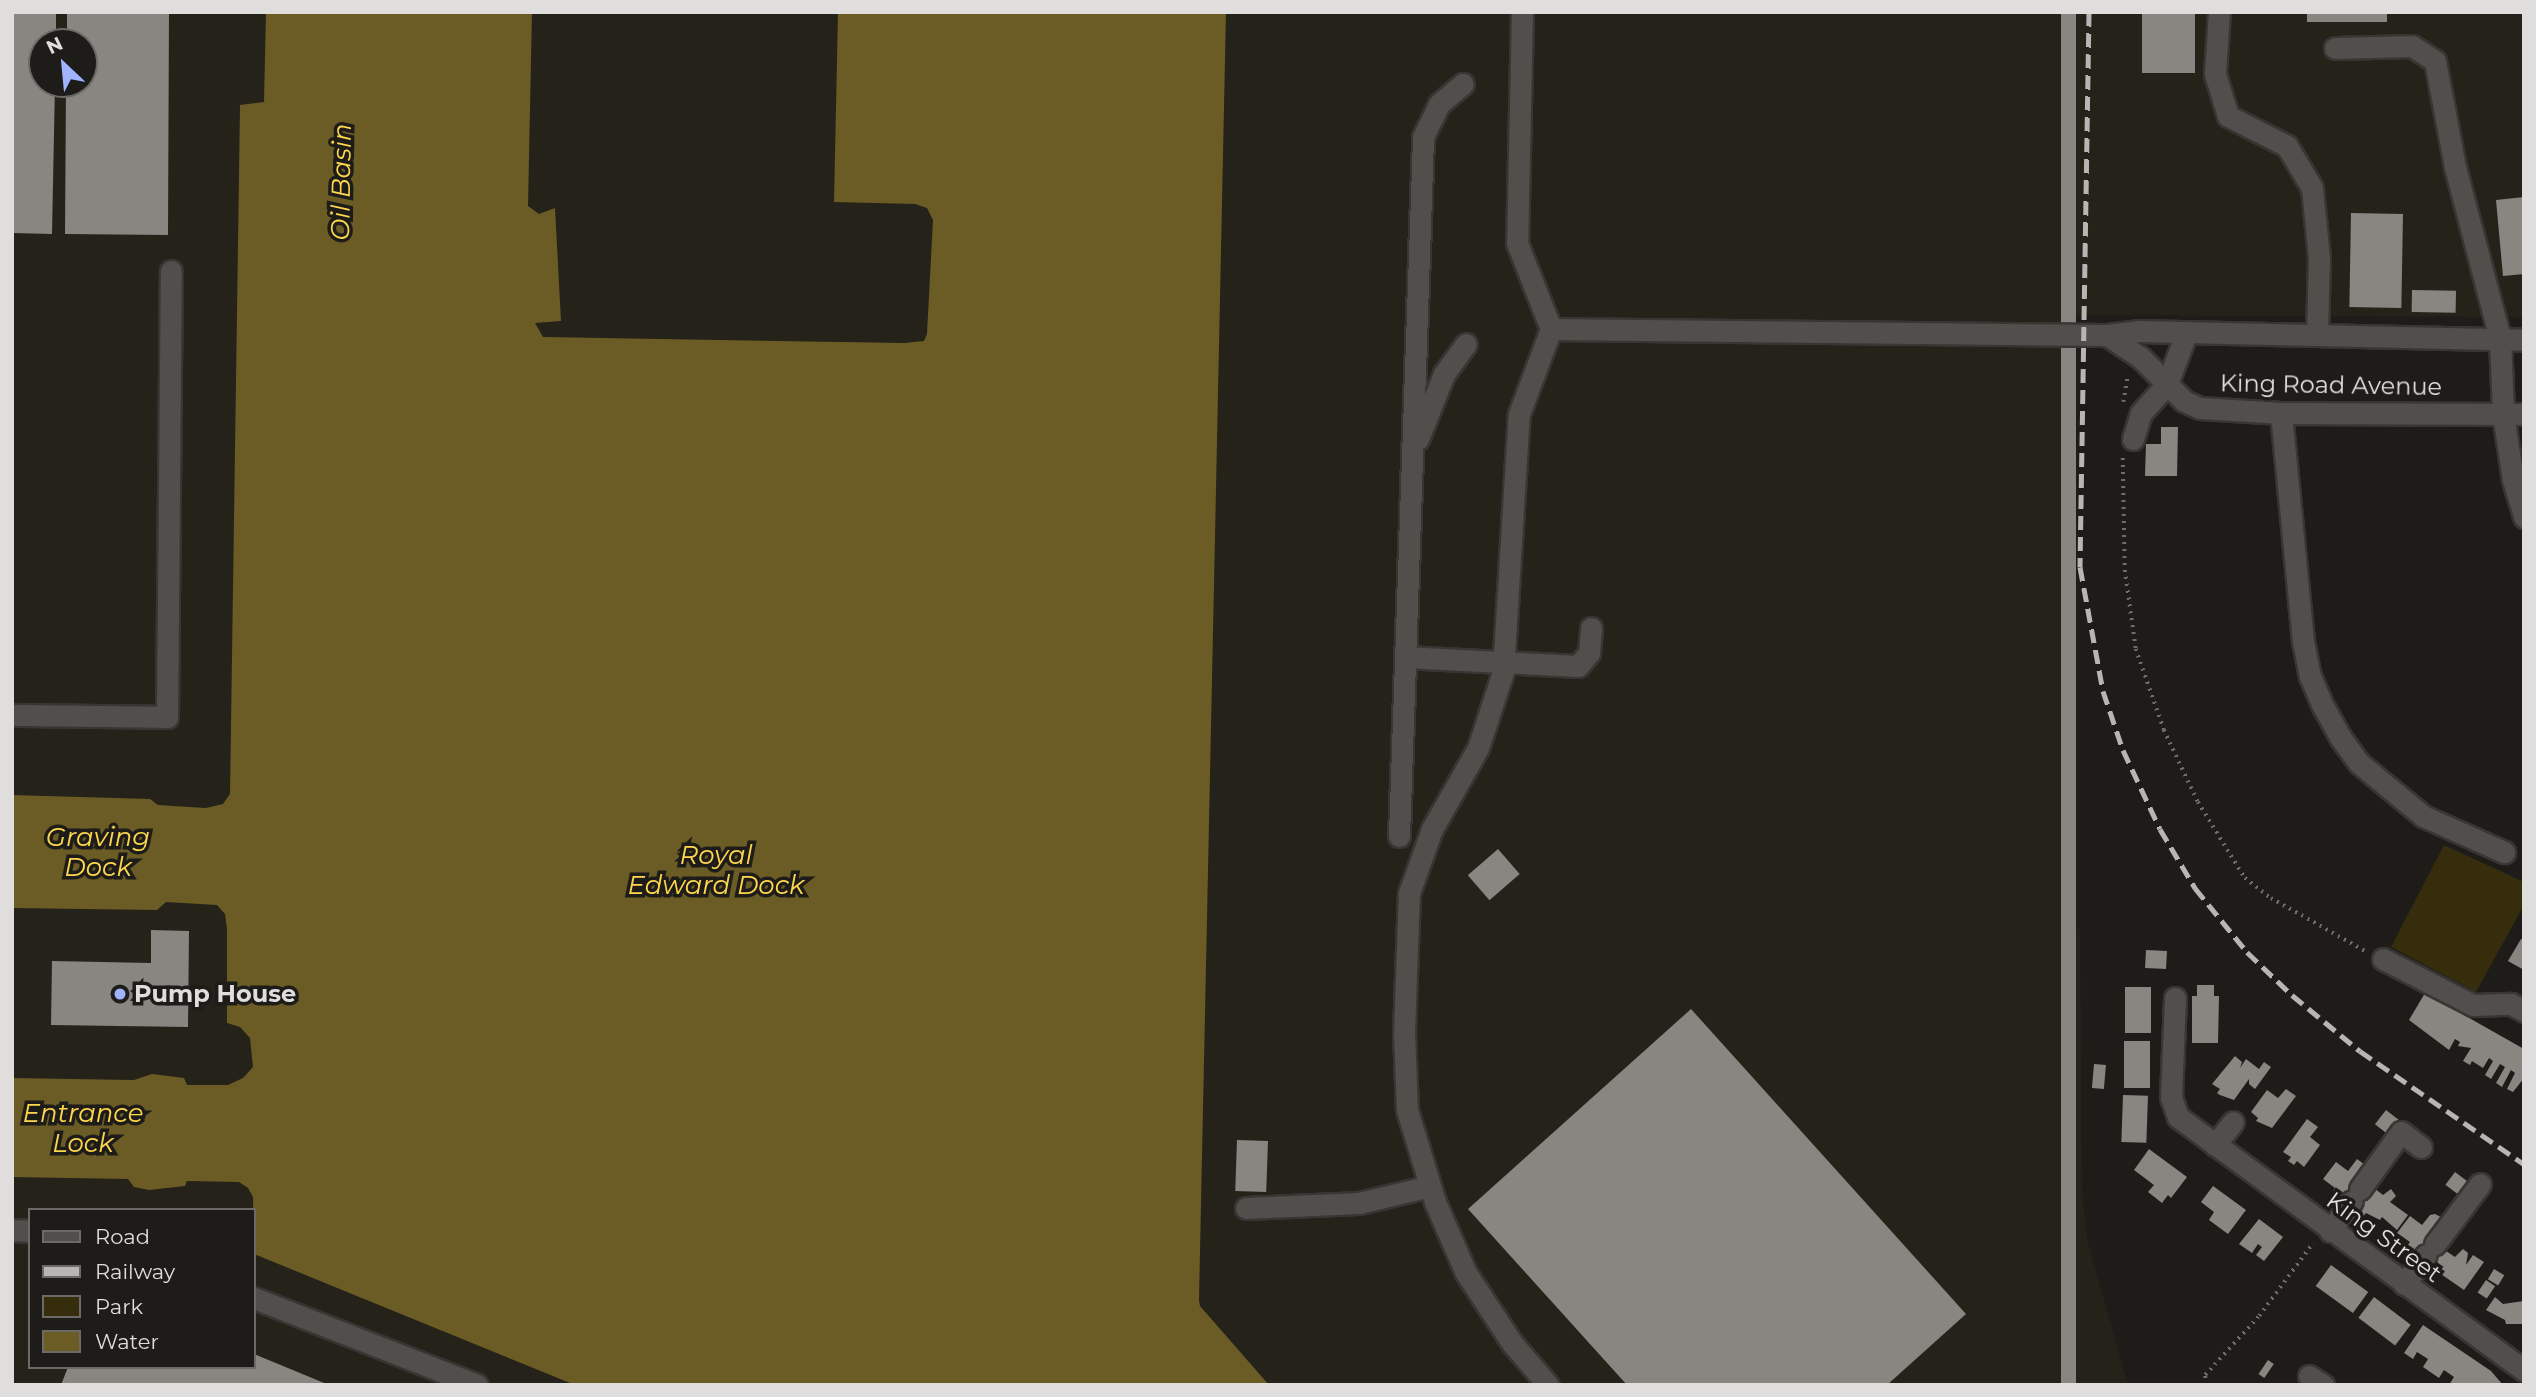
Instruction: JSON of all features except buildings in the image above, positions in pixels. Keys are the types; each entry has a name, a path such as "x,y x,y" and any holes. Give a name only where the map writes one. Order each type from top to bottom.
{"street":[{"path":"1522,12 1517,243 1551,329 1519,414 1504,661 1478,748 1432,829 1409,893 1404,1033 1407,1110 1430,1186 1466,1273 1512,1343 1548,1385"},
{"path":"2219,12 2215,74 2228,117 2287,146 2312,188 2319,258 2317,334"},
{"path":"2335,48 2412,46 2435,61 2455,167 2500,338 2513,414 2512,480 2524,517"},
{"path":"1399,836 1423,137 1439,104 1463,84"},
{"path":"12,715 167,717 171,271"},
{"name":"King Road Avenue","path":"1551,329 2107,335 2138,331 2524,340"},
{"path":"2128,443 2141,413 2167,384 2186,334"},
{"name":"King Road Avenue","path":"2107,335 2140,357 2184,401 2200,408 2281,413 2513,414"},
{"path":"1412,454 1444,374 1466,344"},
{"path":"2281,413 2303,641 2310,676 2323,706 2340,737 2359,763 2413,808 2424,816 2504,852"},
{"path":"1405,657 1578,666 1589,653 1591,628"},
{"path":"2384,959 2473,1005 2517,1007"},
{"name":"King Street","path":"2175,998 2171,1097 2178,1117 2328,1230 2524,1370"},
{"path":"2215,1145 2233,1122"},
{"path":"2328,1230 2401,1132 2421,1147"},
{"path":"2404,1284 2480,1184"},
{"path":"1246,1208 1359,1203 1430,1186"},
{"path":"256,1299 477,1385"}],"path":[{"path":"2123,409 2127,377 2140,357"},
{"path":"2128,443 2125,570 2136,649 2164,730 2198,802 2245,878 2271,898 2384,959"},
{"path":"2205,1385 2204,1375 2259,1316 2328,1230"}],"shaded area":[{"path":"12,12 2524,12 2524,317 2075,315 2066,928 2080,929 2082,1186 2087,1240 2128,1385 12,1385"}],"green space":[{"path":"2444,845 2524,882 2524,905 2476,992 2391,947"}],"water":[{"name":"Royal Edward Dock","path":"266,12 532,12 528,206 539,214 555,208 561,321 535,323 543,337 904,343 924,341 927,334 933,220 927,208 915,204 834,202 838,12 1226,12 1199,1300 1200,1306 1269,1385 575,1385 256,1255 256,1208 253,1208 253,1197 248,1188 239,1182 187,1181 185,1186 149,1190 134,1187 128,1179 12,1177 12,1078 134,1080 152,1074 184,1078 187,1085 228,1085 243,1078 253,1067 250,1038 240,1027 227,1023 225,914 217,905 166,902 157,910 12,908 12,795 150,799 158,805 206,808 223,804 230,794 240,105 264,102"}],"railway":[{"path":"2089,12 2080,567 2103,691 2123,750 2160,829 2195,888 2247,952 2292,995 2360,1051 2524,1164"}],"place":[{"name":"Pump House","path":"120,994"}],"water label":[{"name":"Oil Basin","path":"342,182"},
{"name":"Graving Dock","path":"98,853"},
{"name":"Entrance Lock","path":"83,1129"}]}
